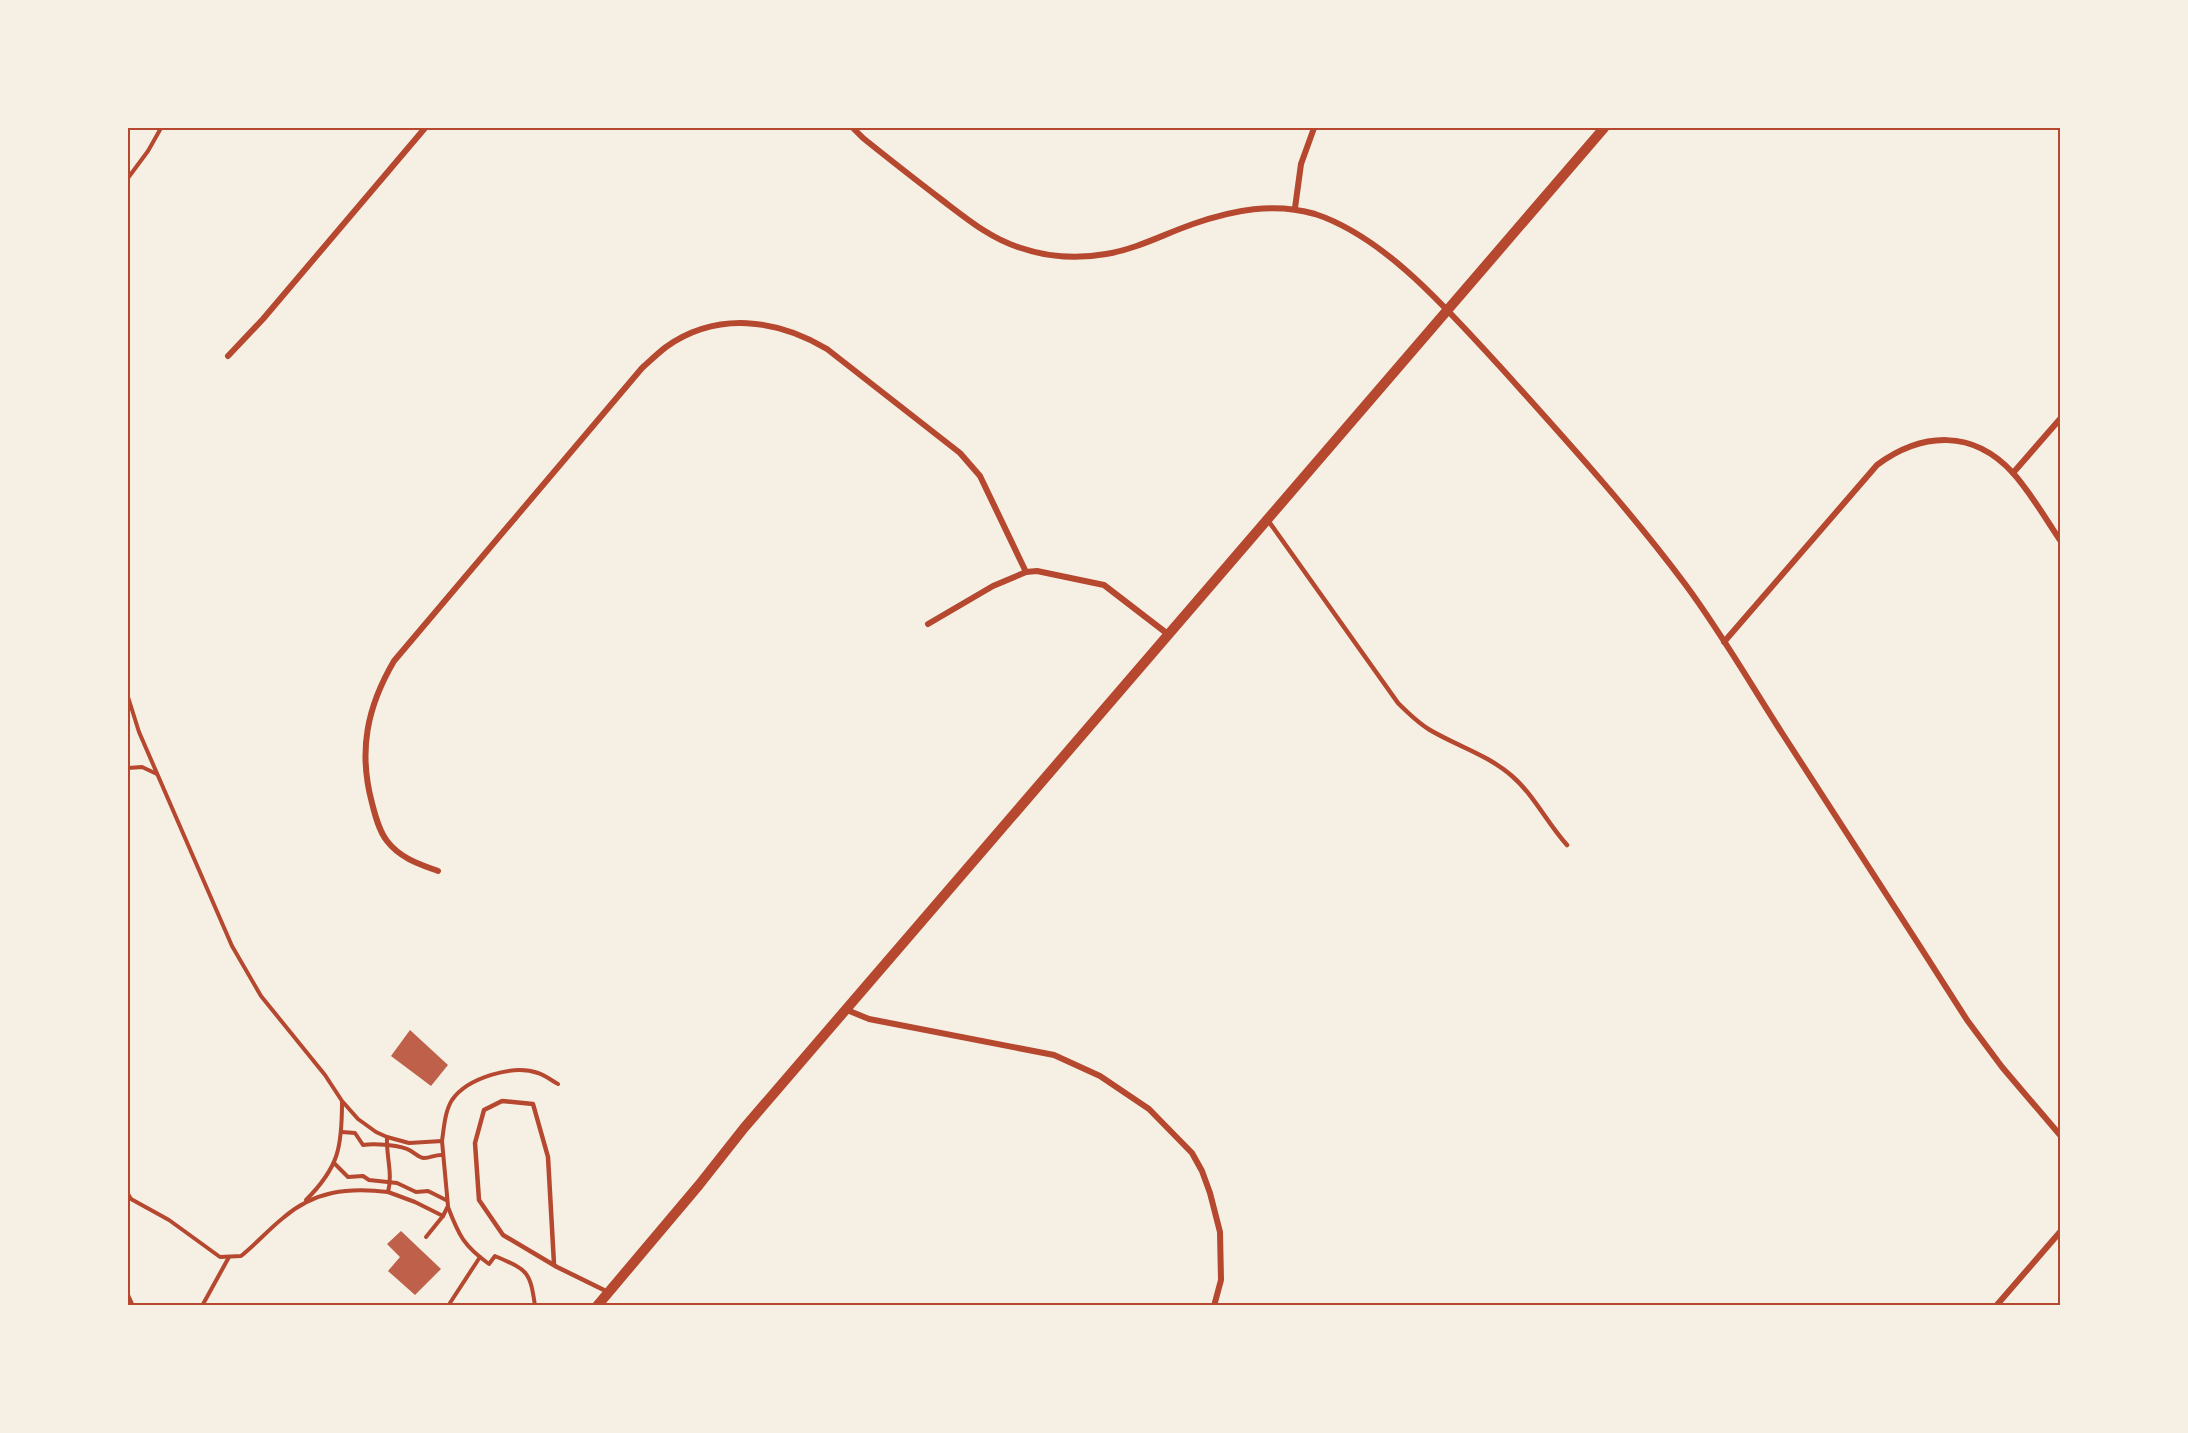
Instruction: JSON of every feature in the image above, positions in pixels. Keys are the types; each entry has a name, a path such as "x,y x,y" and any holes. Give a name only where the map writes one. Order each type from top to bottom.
{"street":[{"path":"228,356 263,319 425,128"},
{"path":"853,128 976,226 998,239 1022,248 1056,256 1081,257 1108,254 1140,246 1194,224 1235,212 1270,207 1295,208 1320,216 1372,243 1448,310 1634,517 1687,586 1967,1020 2002,1067 2061,1135"},
{"path":"1295,208 1301,164 1314,128"},
{"path":"597,1305 744,1128 1604,128"},
{"path":"438,871 409,861 387,841 375,814 368,789 365,752 372,705 381,682 394,661 642,368 666,347 687,335 716,325 759,323 782,327 827,349 960,453 974,467 1026,572"},
{"path":"2013,473 2061,419"},
{"path":"1724,642 1877,465 1910,445 1929,440 1948,440 1972,445 1995,456 2013,473 2061,540"},
{"path":"928,624 993,586 1026,572 1037,571 1095,581 1104,585 1169,635"},
{"path":"847,1010 869,1019 1054,1055 1100,1076 1149,1109 1192,1154 1202,1171 1210,1193 1220,1232 1221,1280 1214,1305"},
{"path":"1996,1305 2061,1232"}],"lane":[{"path":"1267,519 1398,703 1412,718 1429,730 1495,764 1512,776 1526,790 1554,831 1567,845"},
{"path":"554,1264 548,1157 533,1104 502,1101 484,1110 475,1143 479,1200 503,1235 554,1264 608,1292"}],"path":[{"path":"128,178 148,151 161,128"},
{"path":"128,697 139,732 232,946 261,996 358,1119 387,1137 410,1143 442,1141"},
{"path":"128,768 142,767 157,774"},
{"path":"535,1305 530,1277 522,1268 495,1256 489,1264 471,1250 456,1228 447,1203 442,1141 445,1119 452,1100 465,1085 496,1073 521,1071 537,1072 558,1084"},
{"path":"128,1194 130,1199 169,1220 220,1257 241,1256 259,1242 281,1219 304,1203 324,1183 337,1158 342,1132 342,1101"},
{"path":"342,1132 355,1133 363,1144 378,1143 410,1150 425,1158 436,1154 443,1155"},
{"path":"387,1137 390,1184 387,1192"},
{"path":"334,1163 348,1177 363,1176 390,1184 397,1183 416,1192 428,1191 447,1203"},
{"path":"304,1203 342,1190 361,1189 387,1192 415,1202 443,1216"},
{"path":"426,1237 443,1216 447,1203"},
{"path":"202,1305 229,1256"},
{"path":"448,1305 480,1257"},
{"path":"128,1294 133,1305"}],"building":[{"path":"410,1030 448,1065 431,1086 391,1056"},
{"path":"401,1231 441,1269 415,1295 388,1271 400,1257 387,1244"}]}
